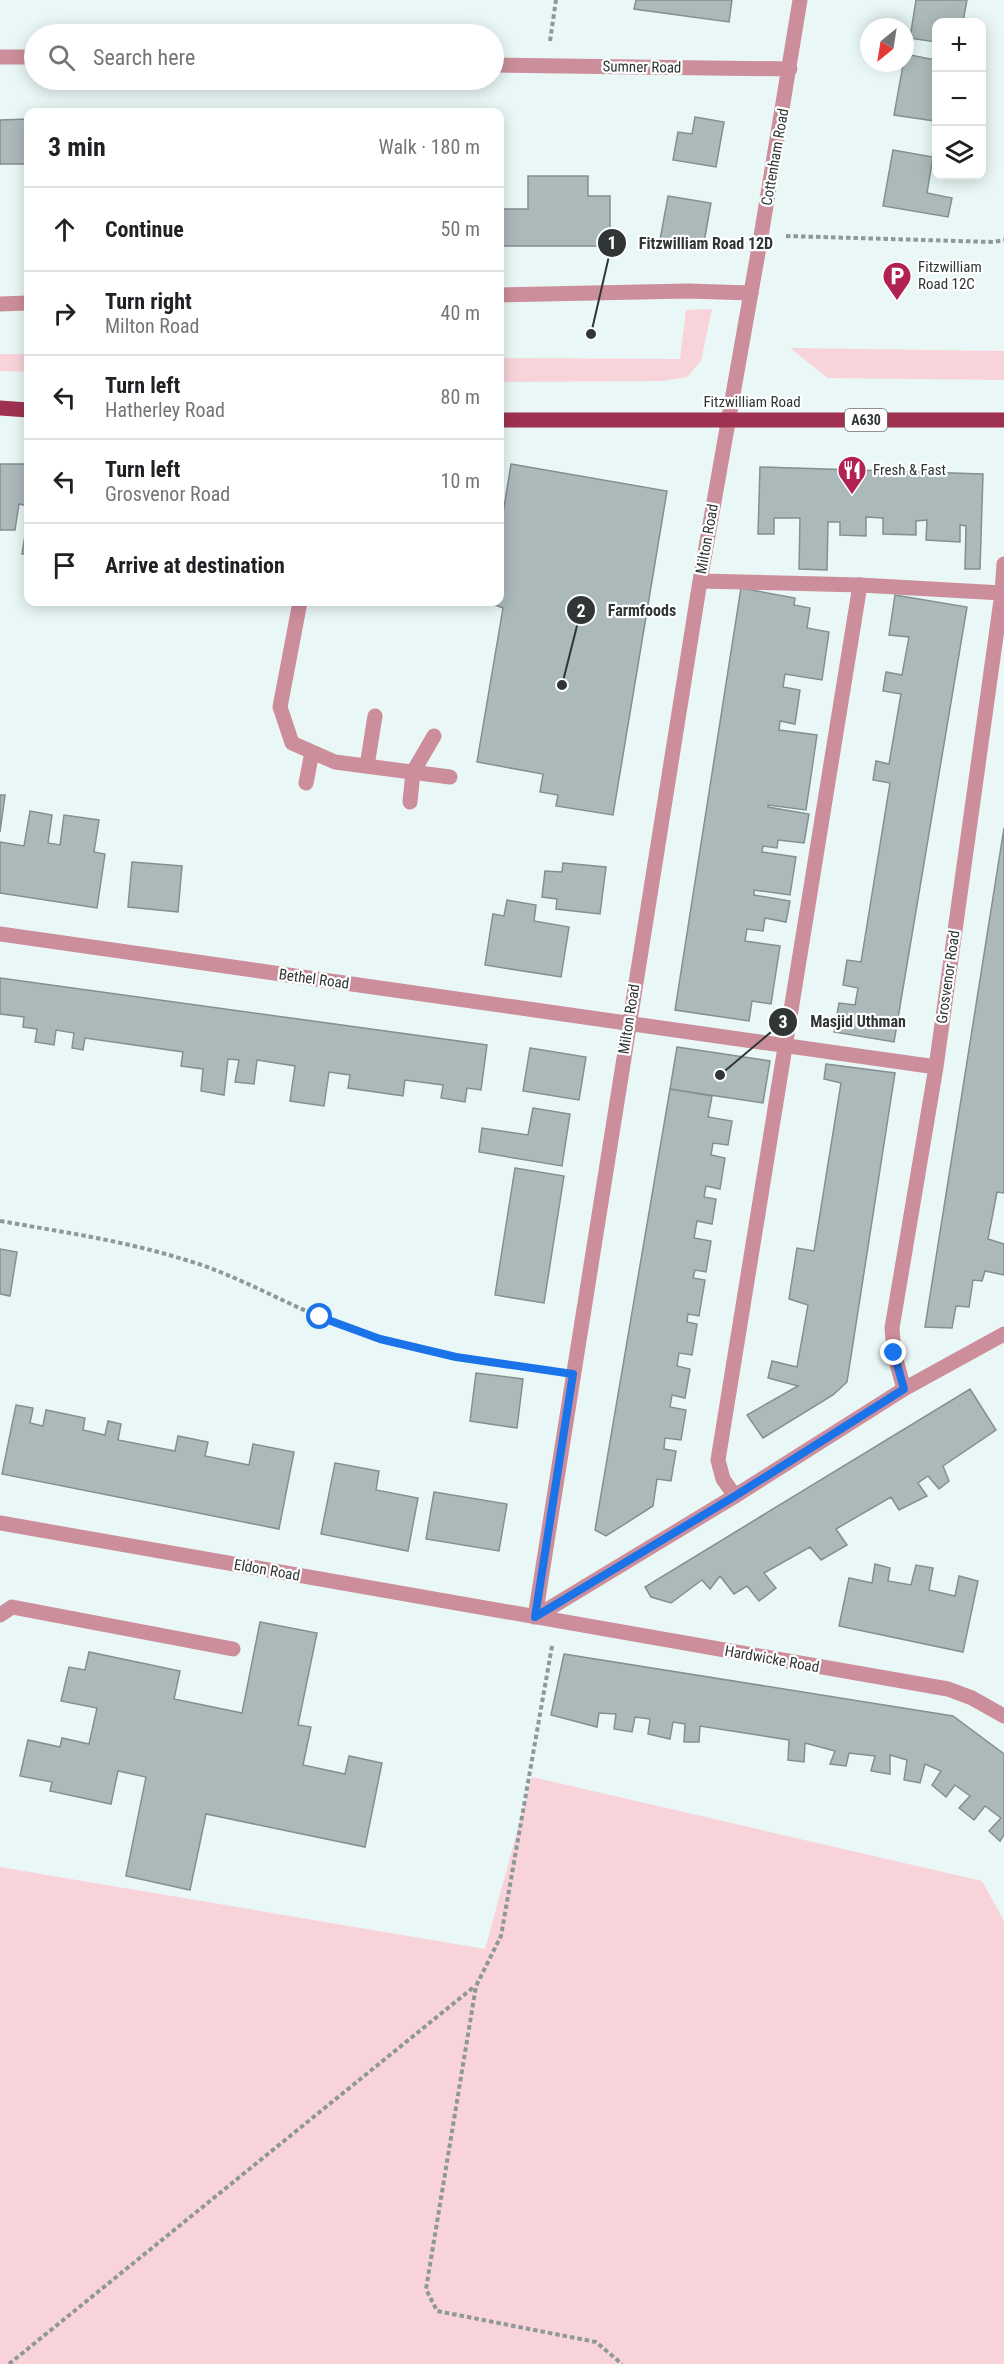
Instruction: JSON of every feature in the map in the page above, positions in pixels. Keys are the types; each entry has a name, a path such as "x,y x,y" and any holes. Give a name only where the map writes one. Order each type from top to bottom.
{"main road":[{"path":"0,408 24,410"},
{"name":"Fitzwilliam Road","path":"504,420 1004,420"}],"street":[{"name":"Cottenham Road","path":"728,421 800,0"},
{"path":"0,57 24,57"},
{"name":"Sumner Road","path":"504,65 790,69"},
{"path":"504,295 688,291 751,293"},
{"path":"0,304 24,303"},
{"name":"Milton Road","path":"535,1617 628,1024 728,421"},
{"name":"Grosvenor Road","path":"904,1389 894,1353 892,1328 936,1067 1002,593 1004,564"},
{"path":"700,580 860,585 1002,593"},
{"path":"735,1496 723,1479 718,1460 860,585"},
{"path":"299,606 280,707 292,743 335,762 450,777"},
{"path":"367,766 375,716"},
{"path":"410,802 413,772 434,736"},
{"path":"306,783 312,752"},
{"name":"Bethel Road","path":"0,934 936,1067"},
{"path":"535,1617 735,1496 904,1389 1004,1334"},
{"name":"Eldon Road","path":"0,1522 535,1617"},
{"path":"0,1615 12,1607 233,1649"},
{"name":"Hardwicke Road","path":"535,1617 948,1689 972,1698 1004,1716"}],"path":[{"path":"546,66 556,0"},
{"path":"761,236 993,242 1004,240"},
{"path":"0,1221 132,1244 189,1260 254,1286 320,1317 380,1339 456,1357 573,1374"},
{"path":"557,1621 501,1936 476,1986 426,2289 437,2311 596,2342 622,2364"},
{"path":"9,2364 476,1986"}],"shaded area":[{"path":"712,309 701,361 687,377 663,381 504,382 504,358 680,359 686,310"},
{"path":"790,348 1004,351 1004,380 828,378"},
{"path":"0,354 24,354 24,372 0,371"},
{"path":"532,1777 982,1881 1004,1921 1004,2364 0,2364 0,1867 485,1949"}],"building":[{"path":"636,0 732,0 729,22 634,9"},
{"path":"916,0 967,0 964,18 932,18 932,41 914,39 913,18"},
{"path":"914,56 932,59 932,121 894,115 902,72 914,72"},
{"path":"695,117 724,122 716,167 673,160 678,132 692,134"},
{"path":"24,119 24,164 0,164 0,120"},
{"path":"893,150 932,157 927,193 952,198 948,217 883,206"},
{"path":"528,176 588,176 588,196 610,196 610,246 504,246 504,209 528,209"},
{"path":"668,196 711,203 703,248 660,240"},
{"path":"0,464 24,464 24,505 19,504 15,530 0,530"},
{"path":"511,464 667,491 613,815 556,806 558,795 540,792 543,774 477,762 503,608 498,606 504,606 504,507"},
{"path":"760,467 983,474 980,569 965,569 966,526 960,525 960,542 926,540 927,520 916,521 916,535 883,534 883,518 866,517 866,536 840,535 840,522 828,522 827,570 799,569 800,518 774,518 774,534 758,534"},
{"path":"741,588 795,598 794,605 810,608 807,628 829,632 822,680 785,674 783,687 800,690 795,724 780,721 779,730 817,735 806,810 768,805 768,807 809,814 804,843 778,840 777,848 763,846 762,852 796,857 790,895 754,890 754,895 790,901 786,922 765,918 763,931 747,929 745,941 780,946 771,1004 752,1001 749,1021 675,1010"},
{"path":"895,595 967,607 894,1042 834,1032 839,1003 855,1005 858,988 843,985 847,960 861,962 890,783 873,780 876,761 889,764 901,694 883,691 886,672 902,675 909,637 889,635"},
{"path":"0,795 5,795 0,832"},
{"path":"30,811 52,815 48,843 60,845 64,815 99,820 94,852 105,854 97,908 0,893 0,842 24,846"},
{"path":"1004,828 1004,1193 997,1192 988,1239 1004,1244 1004,1275 985,1271 982,1281 973,1280 969,1307 956,1306 952,1328 925,1327"},
{"path":"132,862 182,866 178,912 128,907"},
{"path":"563,863 606,867 600,914 556,909 557,899 542,897 545,871 562,872"},
{"path":"507,900 536,905 534,921 569,927 561,977 485,965 493,914 504,916"},
{"path":"0,978 487,1045 481,1090 467,1088 465,1102 441,1098 443,1085 405,1080 403,1096 348,1088 350,1075 329,1072 324,1106 290,1101 295,1066 257,1060 254,1084 235,1082 239,1060 228,1059 224,1095 201,1091 203,1069 181,1066 183,1052 85,1038 83,1050 72,1048 74,1033 56,1030 54,1045 35,1042 37,1029 23,1027 24,1017 0,1014"},
{"path":"677,1047 770,1061 763,1103 670,1089"},
{"path":"530,1048 586,1057 579,1100 523,1091"},
{"path":"826,1064 895,1073 847,1382 833,1395 763,1438 747,1415 798,1386 768,1378 772,1361 797,1367 808,1305 789,1299 797,1248 814,1251 841,1083 824,1079"},
{"path":"670,1089 712,1096 708,1117 732,1121 728,1145 713,1143 711,1155 725,1158 720,1189 706,1186 704,1197 716,1199 712,1224 697,1221 694,1238 711,1241 706,1272 695,1270 693,1278 705,1280 699,1316 688,1314 687,1322 697,1324 692,1355 679,1353 677,1366 690,1369 685,1398 672,1395 670,1407 686,1410 681,1440 665,1438 664,1449 676,1451 671,1481 657,1479 653,1506 606,1536 595,1530"},
{"path":"533,1108 570,1114 562,1166 479,1152 482,1128 528,1135"},
{"path":"515,1168 564,1176 544,1303 495,1295"},
{"path":"0,1249 17,1252 10,1296 0,1294"},
{"path":"476,1373 523,1379 517,1428 470,1421"},
{"path":"970,1389 996,1430 943,1466 949,1481 939,1489 928,1476 918,1483 927,1496 899,1510 891,1497 836,1529 847,1545 821,1560 810,1547 764,1573 776,1588 759,1601 747,1586 734,1594 720,1576 710,1589 702,1580 671,1603 651,1597 645,1587"},
{"path":"16,1405 33,1408 30,1423 43,1426 46,1410 85,1418 83,1430 105,1435 108,1421 121,1424 118,1440 175,1451 178,1436 208,1442 205,1456 249,1465 253,1444 294,1452 279,1529 2,1474"},
{"path":"335,1463 379,1471 376,1490 418,1498 408,1551 321,1534"},
{"path":"434,1492 507,1504 499,1551 426,1539"},
{"path":"875,1564 890,1568 888,1581 911,1585 916,1565 933,1568 929,1590 955,1596 959,1576 978,1581 963,1652 839,1626 849,1578 872,1583"},
{"path":"260,1622 317,1633 298,1725 311,1727 303,1765 345,1774 349,1756 382,1763 365,1847 206,1814 190,1890 126,1876 146,1777 118,1771 111,1804 50,1791 52,1782 20,1776 28,1740 60,1747 62,1738 89,1744 97,1708 61,1701 69,1667 85,1670 89,1652 180,1671 174,1699 242,1713"},
{"path":"564,1654 953,1716 1004,1754 1004,1835 1000,1841 989,1831 1001,1818 985,1806 974,1820 959,1808 970,1796 955,1785 946,1797 932,1785 941,1771 925,1764 920,1783 904,1780 907,1760 890,1755 890,1774 871,1771 875,1756 849,1753 846,1766 830,1764 835,1751 805,1743 804,1762 788,1760 789,1740 700,1726 699,1742 684,1742 685,1724 673,1722 670,1739 648,1734 650,1719 635,1717 632,1732 614,1729 616,1714 599,1713 597,1727 551,1715"}],"place":[{"name":"Fitzwilliam Road 12C","path":"897,302"},
{"name":"Fitzwilliam Road 12D","path":"591,334"},
{"name":"Fresh & Fast","path":"852,496"},
{"name":"Farmfoods","path":"562,685"},
{"name":"Masjid Uthman","path":"720,1075"}],"route":[{"path":"320,1317 380,1339 456,1357 573,1374 535,1617 735,1496 904,1389 894,1353"}]}
